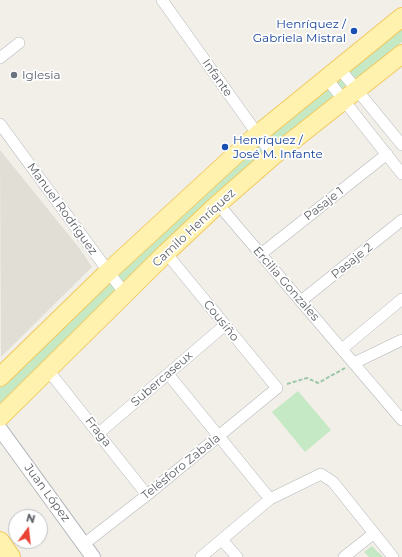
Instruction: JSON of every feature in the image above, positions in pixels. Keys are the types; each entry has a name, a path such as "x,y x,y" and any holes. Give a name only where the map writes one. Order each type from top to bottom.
{"main road":[{"path":"0,377 108,272 257,135 402,17"},
{"name":"Camilo Henríquez","path":"0,417 166,253 218,204 273,156 402,54"},
{"path":"0,541 11,557"}],"street":[{"name":"Infante","path":"162,0 273,156"},
{"path":"0,58 19,43"},
{"path":"333,73 350,95 387,154 402,174"},
{"path":"333,73 350,95 402,145"},
{"name":"Manuel Rodríguez","path":"0,124 125,294"},
{"name":"Pasaje 1","path":"261,254 387,154"},
{"name":"Ercilia Gonzales","path":"218,204 402,420"},
{"name":"Pasaje 2","path":"301,301 402,220"},
{"name":"Cousiño","path":"166,253 277,388"},
{"path":"342,349 402,299"},
{"name":"Subercaseux","path":"99,433 225,325"},
{"path":"354,364 402,340"},
{"name":"Fraga","path":"48,370 147,495"},
{"path":"168,374 270,500"},
{"name":"Telésforo Zabala","path":"84,544 147,495 277,388"},
{"name":"Juan López","path":"0,429 93,557"},
{"path":"201,557 270,500 321,474 333,482 373,534 393,557"},
{"path":"344,557 357,553 373,534"},
{"path":"222,540 237,557"}],"path":[{"path":"277,388 307,378 318,383 354,364"}],"shaded area":[{"path":"0,150 80,249 92,267 1,357"}],"green space":[{"path":"402,24 402,42 341,93 0,408 0,387 262,139"},
{"path":"298,391 331,430 305,452 272,412"},
{"path":"372,546 383,557 369,557 364,552"}],"place":[{"name":"Henríquez / Gabriela Mistral","path":"354,31"},
{"name":"Iglesia","path":"14,75"},
{"name":"Henríquez / José M. Infante","path":"225,147"}]}
